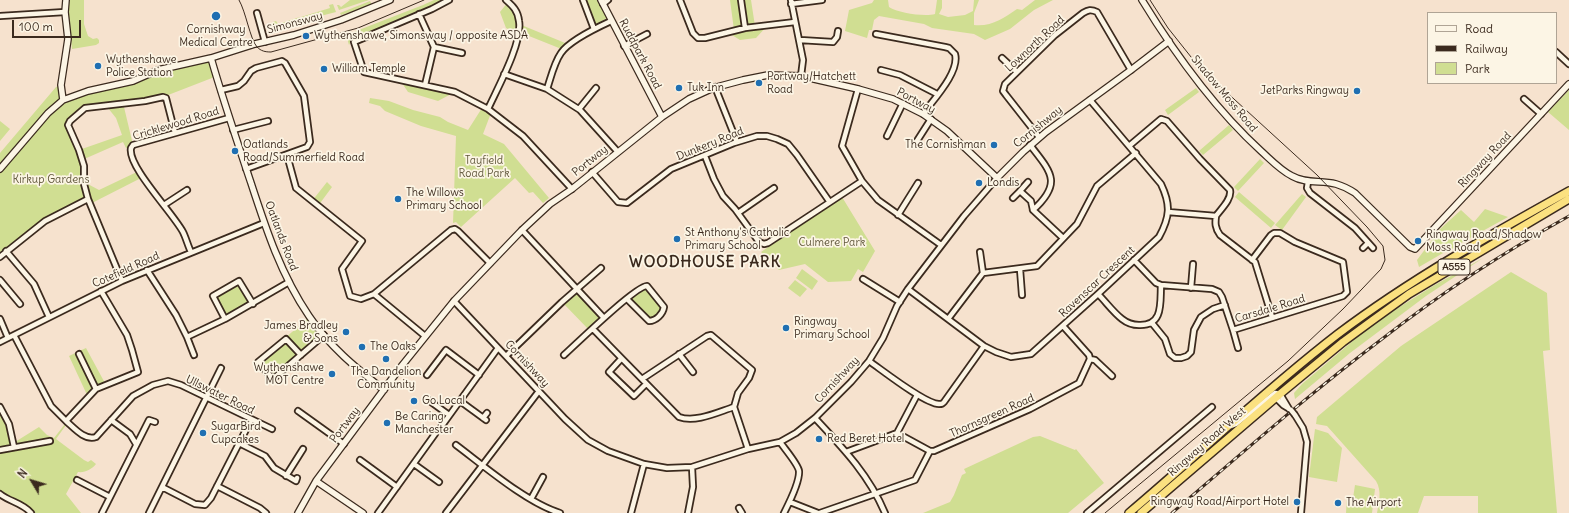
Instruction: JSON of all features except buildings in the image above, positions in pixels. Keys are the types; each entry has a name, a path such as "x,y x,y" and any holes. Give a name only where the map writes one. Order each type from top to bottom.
{"highway":[{"name":"A555","path":"1276,393 1338,335 1400,291 1461,252 1569,191"},
{"name":"Ringway Road West","path":"1129,513 1191,460 1226,427 1276,393 1288,388 1343,342 1409,294 1569,199"},
{"name":"Ringway Road West","path":"1141,513 1276,393"}],"street":[{"path":"63,100 61,85 68,39 65,12 66,0"},
{"name":"Simonsway","path":"0,169 48,113 63,100 88,91 133,81 158,70 211,58 294,35 341,20 390,0"},
{"path":"449,0 354,42 364,72 455,92 488,109 524,136 572,188"},
{"path":"488,109 504,74 518,37 519,22 515,8 506,0"},
{"path":"583,0 594,29"},
{"path":"680,0 693,33 698,38 704,38 745,28 795,22"},
{"path":"741,0 745,28"},
{"path":"801,76 802,60 800,40 791,2 822,0"},
{"name":"Shadow Moss Road","path":"1142,0 1169,41 1216,103 1269,158 1292,176 1308,182 1335,184 1355,193 1410,247 1415,250"},
{"name":"Ruddpark Road","path":"604,1 611,21 662,116"},
{"name":"Lownorth Road","path":"1039,137 1003,91 1005,84 1055,35 1088,10 1094,10 1099,15 1131,70"},
{"path":"0,16 65,12"},
{"path":"257,14 265,42"},
{"path":"419,14 434,47 425,85"},
{"path":"547,89 560,54 566,47 594,29 611,21"},
{"path":"800,40 833,42 837,37 838,31"},
{"path":"624,46 647,34"},
{"path":"876,34 945,47 953,51 956,57 955,65 947,80 923,114"},
{"name":"Cornishway","path":"454,301 572,426 588,440 608,451 644,464 667,468 692,467 748,449 780,442 796,433 815,418 869,361 883,338 900,302 908,290 941,245 997,178 1039,137 1169,41"},
{"path":"434,47 462,53"},
{"path":"1557,53 1569,64"},
{"name":"Oatlands Road","path":"211,58 229,118 264,223 289,282 309,317 324,335 353,366 384,390"},
{"path":"1002,58 1017,72"},
{"path":"221,90 238,86 244,81 251,71 256,68 278,62 285,63 304,96 310,142 307,147 246,169"},
{"path":"881,70 900,75 937,94"},
{"path":"504,74 547,89 579,109 617,152"},
{"name":"Portway","path":"298,513 316,481 425,336 454,301 522,230 550,204 662,116 689,99 715,87 768,75 801,76 858,89 903,103 931,119 947,131 997,178"},
{"name":"Ringway Road","path":"1415,250 1569,84"},
{"path":"715,87 737,142"},
{"path":"579,109 596,88"},
{"path":"858,89 842,146 862,181 878,200 941,245"},
{"path":"122,281 88,199 84,184 84,166 68,125 70,121 85,108 166,98 175,133"},
{"path":"1524,99 1541,114"},
{"name":"Ravenscar Crescent","path":"908,290 984,346 1003,356 1011,357 1031,354 1098,294 1158,237 1165,225 1168,212 1166,196 1161,184 1090,100"},
{"path":"887,136 903,103"},
{"name":"Cricklewood Road","path":"191,252 182,232 164,205 140,174 130,152 131,148 133,145 229,118"},
{"path":"915,144 931,119"},
{"path":"1129,146 1160,119 1167,121 1200,159 1230,190 1230,195 1227,201 1216,216 1216,230 1220,235 1255,262 1272,317"},
{"path":"233,130 268,120"},
{"name":"Dunkery Road","path":"592,172 618,202 627,203 671,169 737,142 757,136 768,136 788,144 829,202"},
{"path":"1030,145 1049,168 1052,180 1049,193 1033,210"},
{"path":"983,273 1037,266 1077,224 1097,186 1136,153"},
{"path":"287,155 296,188 362,241 342,270 350,296 361,299 374,294 451,230 455,229 490,263"},
{"path":"705,156 719,189 759,242 764,244 768,243 862,181"},
{"path":"1013,198 1028,182"},
{"path":"1308,182 1307,188 1310,193 1355,228 1373,248"},
{"path":"898,215 918,183"},
{"path":"738,213 774,188"},
{"path":"164,205 187,190"},
{"path":"1020,191 1031,201 1033,210 1063,238"},
{"path":"0,256 45,221 88,199"},
{"path":"1168,212 1216,216"},
{"name":"Cotefield Road","path":"0,342 122,281 264,223"},
{"path":"522,230 604,318"},
{"name":"Carsdale Road","path":"1161,285 1212,289 1219,292 1233,330 1344,296 1347,292 1343,262 1295,242 1280,233 1274,233 1252,260"},
{"path":"1363,248 1368,243"},
{"path":"6,251 34,284 49,317"},
{"path":"948,319 983,273 980,252"},
{"path":"1098,294 1123,320 1136,324 1146,325 1152,323 1160,310 1161,285 1156,283 1134,260"},
{"path":"1191,288 1193,264"},
{"path":"506,356 576,289 601,268"},
{"path":"1020,269 1022,295"},
{"path":"147,270 176,315 194,355"},
{"path":"863,279 900,302"},
{"path":"0,280 20,304"},
{"path":"225,319 213,296 239,281 253,304"},
{"path":"187,337 253,304 289,282"},
{"path":"564,355 604,318 642,286 647,286 664,310 654,320 649,321 627,299"},
{"path":"14,335 51,406 66,421 96,389 138,372 127,335 101,291"},
{"path":"374,294 425,336"},
{"path":"1152,323 1165,339 1170,354 1175,358 1181,358 1187,356 1191,352 1194,330 1201,317 1213,309 1225,305"},
{"path":"0,319 8,338"},
{"path":"1063,326 1087,352 1090,359 1095,360 1112,376"},
{"path":"593,329 679,417 694,419 734,407"},
{"path":"1233,330 1238,348"},
{"path":"301,355 286,339 258,362 273,379 301,355 324,335"},
{"path":"642,379 706,336 711,336 752,370 750,378 738,393 734,407 748,449"},
{"path":"869,361 917,395 937,404 941,404 944,402 984,346"},
{"path":"441,426 498,348"},
{"path":"427,375 446,350 478,375"},
{"path":"79,354 96,389"},
{"path":"679,354 693,372"},
{"path":"622,359 609,372 634,396 646,384"},
{"name":"Thornsgreen Road","path":"930,451 934,451 980,432 1030,409 1079,383 1090,359"},
{"path":"149,513 221,368"},
{"name":"Ullswater Road","path":"66,421 84,436 91,438 96,437 133,396 153,386 168,381 181,385 272,429"},
{"path":"446,513 539,391"},
{"path":"1276,393 1283,405 1295,415 1303,428 1307,442 1301,513"},
{"path":"846,452 897,433 917,395"},
{"path":"427,399 449,415"},
{"path":"460,401 484,419 487,413"},
{"path":"0,407 9,424 14,447"},
{"path":"1087,513 1212,407"},
{"path":"298,411 344,444"},
{"path":"815,418 846,452 877,493 886,513"},
{"path":"111,420 130,434 136,444"},
{"path":"102,513 149,420 155,422"},
{"path":"162,487 195,504 205,505 211,498 251,420"},
{"path":"790,502 819,513 915,480 930,451 897,433"},
{"path":"378,513 435,434"},
{"path":"0,450 50,441"},
{"path":"780,442 799,470 790,502 784,513"},
{"path":"239,443 265,456 274,468 286,476 296,481 297,478"},
{"path":"456,445 531,499 556,513"},
{"path":"286,476 297,455 303,449"},
{"path":"360,460 397,487"},
{"path":"414,464 439,482"},
{"path":"631,513 644,464"},
{"path":"688,513 693,487 692,467"},
{"path":"531,499 543,477"},
{"path":"77,480 110,497"},
{"path":"316,481 364,513"},
{"path":"217,486 260,508 266,513"},
{"path":"0,494 12,502 22,505 32,513"},
{"path":"739,508 742,513"}],"green space":[{"path":"68,0 84,0 84,24 88,36 93,39 97,38 99,43 96,45 72,49"},
{"path":"350,0 369,0 339,10 337,5 341,7"},
{"path":"434,0 445,0 421,12 352,39 349,45 346,35"},
{"path":"586,0 597,0 607,18 595,24"},
{"path":"730,0 751,0 755,26 768,25 756,38 740,40 727,32 734,30"},
{"path":"874,0 888,0 889,7 905,13 931,15 935,14 937,0 942,0 942,8 939,14 948,17 965,15 973,11 974,0 979,0 974,13 974,25 986,25 1007,16 1017,9 1022,10 1035,0 1053,0 1034,10 1010,29 985,40 974,34 932,28 924,24 879,16 874,20 872,30 869,30 867,38 845,31 849,10 872,3"},
{"path":"370,1 372,5 341,15 340,13"},
{"path":"508,2 515,8 519,24 570,45 564,50 519,32 518,34 506,28 500,12"},
{"path":"333,4 336,12 301,21 301,17 330,8 329,5"},
{"path":"300,17 299,22 274,29 273,22 276,21 278,24"},
{"name":"Kirkup Gardens","path":"211,58 216,74 212,78 163,97 85,108 68,125 79,150 122,135 116,118 108,108 124,107 133,145 131,148 126,148 123,142 82,160 84,182 99,190 139,171 143,177 90,204 88,199 45,221 0,257 0,153 56,87 61,85 63,100 158,70"},
{"path":"400,80 453,93 438,101 408,92"},
{"path":"1196,88 1199,92 1168,115 1165,110"},
{"path":"1569,90 1569,130 1548,112"},
{"name":"Tayfield Road Park","path":"370,98 389,101 413,110 440,117 468,130 482,108 491,113 483,134 504,144 549,198 543,203 533,192 529,193 515,178 461,227 456,222 453,223 456,136 421,126 385,111 380,106 369,103"},
{"path":"0,121 10,129 0,141"},
{"path":"1229,125 1233,130 1203,155 1199,151"},
{"path":"1260,159 1264,163 1238,191 1234,187"},
{"path":"327,182 332,187 318,206 312,201"},
{"path":"1239,192 1275,223 1271,228 1235,197"},
{"path":"1302,194 1306,197 1282,230 1275,225"},
{"name":"Culmere Park","path":"842,197 875,251 863,272 858,269 851,281 828,282 805,264 779,270 761,252"},
{"path":"1485,209 1508,217 1461,243 1458,248 1450,249 1419,267 1417,260 1435,236 1438,238 1441,236 1439,230 1461,210 1474,222"},
{"path":"1483,258 1426,296 1350,353 1295,399 1294,393 1302,384 1374,323 1433,286"},
{"path":"802,269 818,281 812,290 796,278"},
{"path":"1511,272 1547,293 1550,350 1543,351 1557,513 1478,513 1478,496 1424,496 1418,513 1377,513 1379,489 1376,481 1327,426 1316,424 1317,417 1401,346"},
{"path":"795,280 807,289 800,297 788,288"},
{"path":"239,281 253,304 225,319 213,296"},
{"path":"645,286 664,310 652,321 627,299"},
{"path":"576,289 604,318 590,331 562,302"},
{"path":"309,317 324,335 273,379 258,362"},
{"path":"86,348 106,385 88,397 69,356"},
{"path":"0,414 15,442 39,427 47,435 54,438 65,424 66,425 56,439 84,460 88,462 91,460 96,464 88,470 78,472 66,494 81,513 31,513 0,494"},
{"path":"1315,429 1328,433 1342,448 1337,482 1309,477"},
{"path":"1040,436 1075,450 1076,449 1104,483 1068,513 923,513 950,502 962,475 966,473 964,469 1033,437"},
{"path":"1355,485 1375,489 1372,513 1346,513 1347,497 1353,498"}],"tram line":[{"path":"239,0 257,47 271,52 358,28 424,0"},
{"path":"1105,513 1288,361 1343,309 1381,269 1385,260 1383,246 1367,227 1317,175 1199,67 1168,28 1150,0"}],"railway":[{"path":"1172,513 1302,403 1404,322 1473,274 1569,216"}],"place":[{"name":"Cornishway Medical Centre","path":"216,16"},
{"name":"Wythenshawe, Simonsway / opposite ASDA","path":"306,36"},
{"name":"Wythenshawe Police Station","path":"98,66"},
{"name":"William Temple","path":"324,69"},
{"name":"Portway/Hatchett Road","path":"759,83"},
{"name":"Tuk Inn","path":"679,88"},
{"name":"JetParks Ringway","path":"1357,91"},
{"name":"The Cornishman","path":"994,145"},
{"name":"Oatlands Road/Summerfield Road","path":"235,151"},
{"name":"Londis","path":"979,183"},
{"name":"The Willows Primary School","path":"398,199"},
{"name":"St Anthony's Catholic Primary School","path":"677,239"},
{"name":"Ringway Road/Shadow Moss Road","path":"1418,241"},
{"name":"Ringway Primary School","path":"786,328"},
{"name":"James Bradley & Sons","path":"346,332"},
{"name":"The Oaks","path":"362,347"},
{"name":"The Dandelion Community","path":"386,359"},
{"name":"Wythenshawe MOT Centre","path":"332,374"},
{"name":"Go Local","path":"414,401"},
{"name":"Be Caring Manchester","path":"387,423"},
{"name":"SugarBird Cupcakes","path":"203,433"},
{"name":"Red Beret Hotel","path":"819,439"},
{"name":"Ringway Road/Airport Hotel","path":"1297,502"},
{"name":"The Airport","path":"1338,503"}],"district":[{"name":"WOODHOUSE PARK","path":"705,263"}]}
